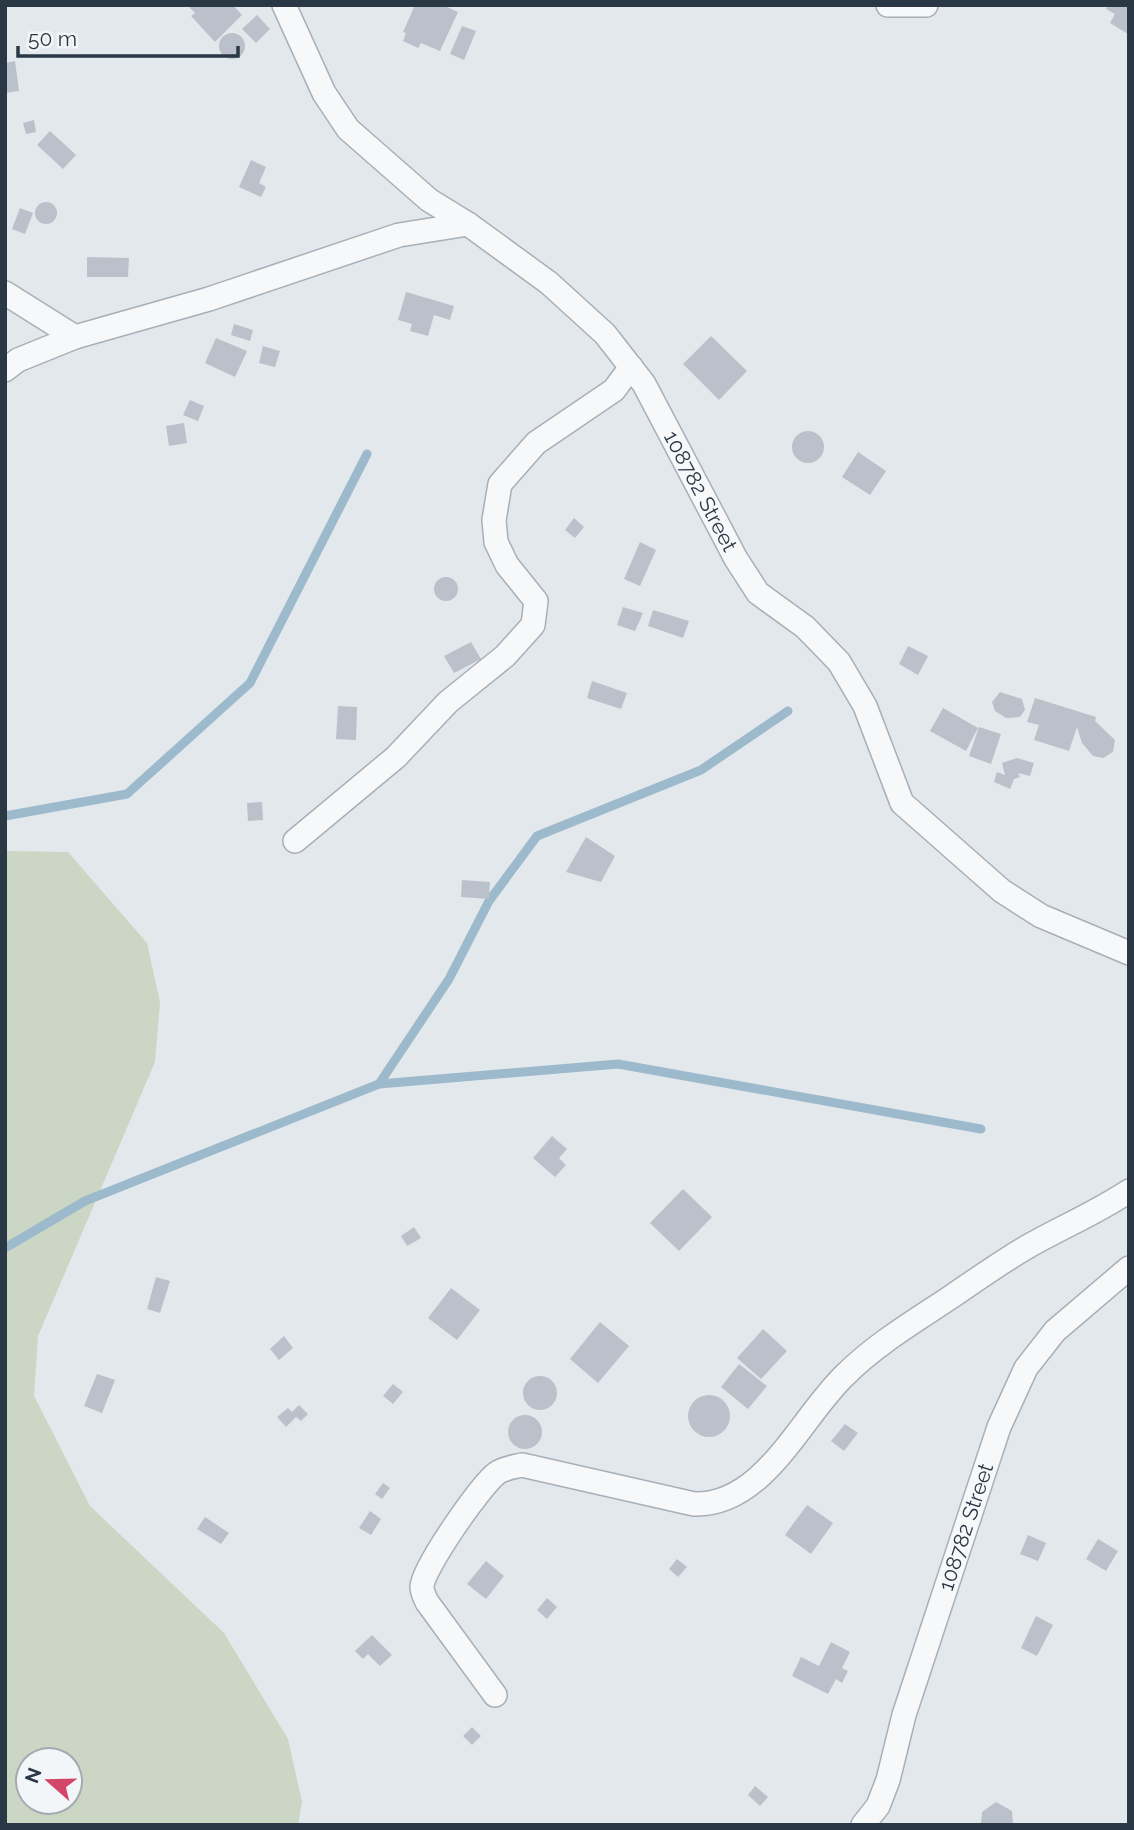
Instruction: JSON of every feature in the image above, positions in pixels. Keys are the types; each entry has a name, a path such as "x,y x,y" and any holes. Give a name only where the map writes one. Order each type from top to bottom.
{"street":[{"name":"108782 Street","path":"284,5 324,93 348,129 429,200 468,224 549,283 605,334 631,367 644,384 736,559 758,593 805,627 839,662 865,706 902,803 1002,891 1041,916 1129,953"},
{"path":"888,5 926,5"},
{"path":"5,370 18,360 75,337 209,299 399,235 468,224"},
{"path":"5,293 75,337"},
{"path":"295,841 396,757 447,702 505,656 533,625 536,601 507,565 496,542 494,520 500,484 536,443 614,390 631,367"},
{"path":"495,1695 427,1602 422,1587 428,1570 449,1536 485,1484 498,1472 523,1465 694,1504 727,1500 744,1490 792,1440 839,1381 882,1343 1025,1248 1129,1191"},
{"name":"108782 Street","path":"863,1825 878,1805 888,1780 904,1715 999,1427 1026,1368 1055,1331 1129,1268"}],"green space":[{"path":"5,851 68,852 147,943 160,1002 155,1062 38,1336 34,1396 90,1506 224,1633 288,1739 302,1802 298,1825 5,1825"}],"building":[{"path":"187,5 233,5 242,15 215,42 191,16 195,13"},
{"path":"415,5 443,5 458,12 440,51 421,43 418,48 403,41 406,33 403,32"},
{"path":"1108,5 1129,5 1128,34 1110,23 1115,14 1106,9"},
{"path":"257,15 270,29 256,43 242,29"},
{"path":"462,26 476,31 464,60 450,54"},
{"path":"232,33 241,37 245,46 241,55 232,59 223,55 219,46 223,37"},
{"path":"15,61 19,91 5,93 5,63"},
{"path":"34,120 36,132 26,134 23,123"},
{"path":"50,131 76,155 63,169 37,145"},
{"path":"251,160 266,167 259,183 266,187 261,197 239,187"},
{"path":"46,202 54,205 57,213 54,221 46,224 38,221 35,213 38,205"},
{"path":"20,208 33,213 25,234 12,229"},
{"path":"87,257 129,258 128,277 87,277"},
{"path":"406,292 454,306 450,320 434,315 428,336 410,331 412,324 398,320"},
{"path":"234,324 253,330 250,341 231,335"},
{"path":"711,336 747,371 719,400 683,364"},
{"path":"216,338 247,351 235,377 205,363"},
{"path":"263,346 280,351 275,367 259,363"},
{"path":"190,400 204,406 198,421 183,415"},
{"path":"184,423 187,443 169,446 166,426"},
{"path":"808,431 819,436 824,447 819,458 808,463 797,458 792,447 797,436"},
{"path":"858,452 886,471 870,495 842,477"},
{"path":"574,518 584,527 575,538 565,530"},
{"path":"640,542 656,550 640,586 624,579"},
{"path":"446,577 454,581 458,589 454,597 446,601 438,597 434,589 438,581"},
{"path":"623,607 643,613 635,631 617,625"},
{"path":"653,610 689,621 683,638 648,626"},
{"path":"471,642 481,659 454,673 444,656"},
{"path":"908,646 928,656 918,675 899,664"},
{"path":"592,681 627,693 621,709 587,698"},
{"path":"1000,692 1022,699 1025,710 1020,717 1006,718 995,711 992,702"},
{"path":"1035,698 1096,717 1095,721 1115,740 1113,752 1103,758 1093,756 1082,743 1077,727 1069,751 1034,740 1039,725 1027,722"},
{"path":"338,706 357,707 356,740 336,739"},
{"path":"943,708 978,728 966,751 930,731"},
{"path":"979,727 1001,734 991,764 969,756"},
{"path":"1017,758 1034,763 1030,776 1018,773 1020,777 1014,779 1010,789 994,782 997,772 1005,775 1002,763"},
{"path":"262,802 263,820 248,821 247,803"},
{"path":"586,837 615,856 601,882 566,872"},
{"path":"462,880 490,882 489,899 461,897"},
{"path":"552,1136 567,1149 559,1158 566,1165 555,1177 533,1158"},
{"path":"683,1189 712,1217 679,1251 650,1223"},
{"path":"414,1227 421,1238 407,1246 401,1236"},
{"path":"156,1277 170,1281 160,1313 147,1309"},
{"path":"451,1288 480,1310 457,1340 428,1318"},
{"path":"600,1322 629,1346 598,1383 570,1359"},
{"path":"763,1329 787,1351 761,1379 737,1358"},
{"path":"284,1336 293,1348 279,1360 270,1349"},
{"path":"739,1364 767,1386 748,1409 721,1387"},
{"path":"97,1374 115,1380 102,1413 84,1406"},
{"path":"540,1376 552,1381 557,1393 552,1405 540,1410 528,1405 523,1393 528,1381"},
{"path":"393,1384 403,1392 393,1404 383,1396"},
{"path":"709,1395 724,1401 730,1416 724,1431 709,1437 694,1431 688,1416 694,1401"},
{"path":"299,1405 308,1414 301,1421 296,1417 286,1427 277,1417 288,1408 292,1412"},
{"path":"525,1415 537,1420 542,1432 537,1444 525,1449 513,1444 508,1432 513,1420"},
{"path":"845,1424 858,1433 844,1451 831,1441"},
{"path":"383,1483 390,1488 382,1499 375,1494"},
{"path":"807,1505 833,1523 811,1554 785,1535"},
{"path":"370,1511 381,1519 371,1535 359,1528"},
{"path":"205,1517 229,1533 221,1544 197,1529"},
{"path":"1028,1535 1046,1543 1038,1561 1020,1554"},
{"path":"1098,1539 1118,1551 1106,1571 1086,1559"},
{"path":"677,1559 687,1567 678,1577 669,1569"},
{"path":"486,1561 504,1576 486,1599 467,1584"},
{"path":"547,1598 557,1607 547,1619 537,1610"},
{"path":"1036,1616 1053,1625 1037,1656 1021,1648"},
{"path":"372,1635 392,1655 380,1666 368,1654 363,1659 355,1651"},
{"path":"831,1642 850,1652 842,1668 848,1671 842,1683 836,1679 828,1694 792,1676 801,1657 819,1666"},
{"path":"472,1727 481,1736 472,1745 463,1736"},
{"path":"755,1786 768,1797 760,1806 748,1795"},
{"path":"996,1802 1012,1811 1013,1825 981,1825 982,1812"}],"waterway":[{"path":"5,816 127,794 250,683 367,454"},
{"path":"379,1084 449,979 489,901 537,836 701,770 788,711"},
{"path":"5,1248 85,1201 379,1084 618,1064 981,1129"}]}
